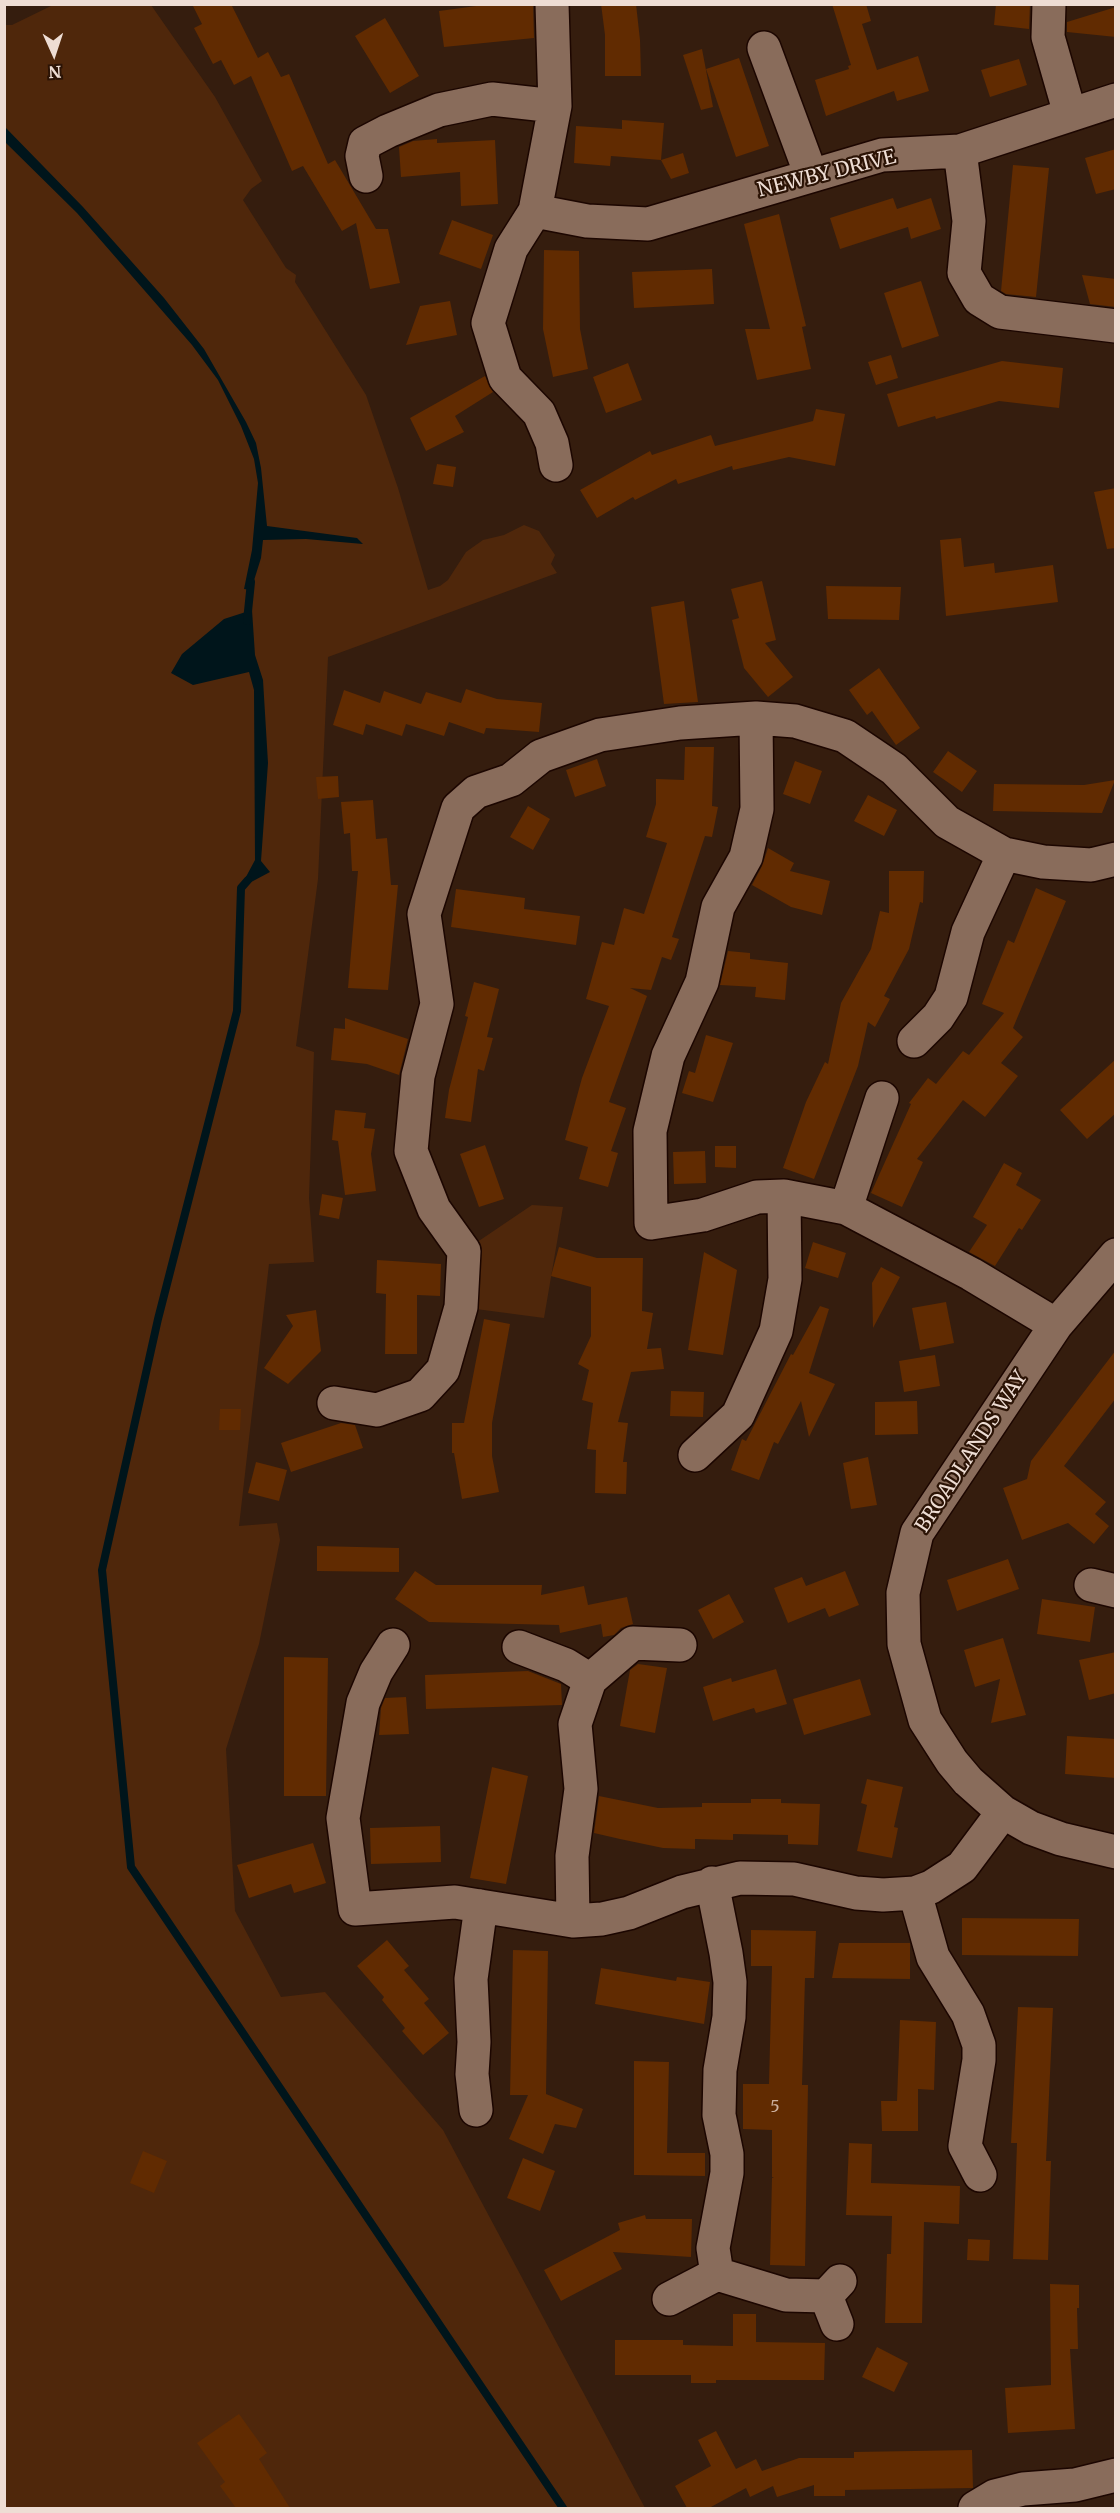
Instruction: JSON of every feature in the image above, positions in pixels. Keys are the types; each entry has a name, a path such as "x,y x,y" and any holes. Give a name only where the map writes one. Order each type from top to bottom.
{"street":[{"path":"552,4 555,106 535,212 511,249 488,323 505,378 539,413 552,443 556,465"},
{"path":"1049,4 1048,37 1070,114"},
{"path":"764,48 811,175"},
{"path":"366,176 362,156 365,143 388,130 439,110 492,99 555,106"},
{"name":"NEWBY DRIVE","path":"535,212 586,221 648,224 882,155 960,151 1116,100"},
{"path":"960,151 969,221 964,273 979,299 1000,312 1116,326"},
{"path":"756,718 757,809 746,857 718,907 702,982 668,1056 650,1131 651,1223 703,1215 757,1197 784,1196 846,1208 971,1274 1056,1325"},
{"path":"334,1403 377,1410 420,1395 443,1370 461,1306 464,1251 434,1209 411,1151 418,1076 437,1004 424,914 458,808 476,792 511,780 541,756 600,735 680,723 756,718 795,721 845,736 894,769 947,822 1004,854 1043,862 1091,865 1116,859"},
{"path":"914,1041 938,1017 951,997 968,932 1004,854"},
{"path":"846,1208 882,1098"},
{"path":"694,1455 738,1415 776,1330 785,1279 784,1196"},
{"name":"BROADLANDS WAY","path":"1116,1255 1056,1325 917,1533 903,1593 904,1644 926,1720 936,1740 963,1775 1003,1812 1031,1828 1061,1839 1116,1852"},
{"path":"573,1921 572,1856 581,1789 575,1724 590,1680 633,1643 680,1645"},
{"path":"393,1645 376,1672 363,1702 343,1818 355,1909 455,1902 573,1921 602,1919 629,1913 712,1883 740,1878 768,1877 794,1879 856,1893 883,1895 915,1893 931,1887 962,1867 1003,1812"},
{"path":"519,1647 566,1665 590,1680"},
{"path":"712,1883 730,1982 729,2018 719,2087 719,2115 727,2154 728,2173 713,2248 717,2274"},
{"path":"915,1893 933,1957 968,2014 979,2045 979,2060 953,2146 980,2175"},
{"path":"476,2110 472,2074 474,2042 471,1979 481,1906"},
{"path":"669,2298 717,2274 786,2295 834,2300"},
{"path":"975,2508 995,2496 1014,2491 1075,2485 1116,2475"}],"shaded area":[{"path":"53,5 151,5 215,97 262,181 251,189 243,200 286,268 296,275 295,282 366,395 398,488 428,590 448,580 466,552 483,540 504,535 524,525 539,531 555,555 551,564 557,573 328,657 318,879 296,1046 314,1052 309,1198 314,1262 269,1264 239,1526 277,1523 280,1540 259,1644 226,1749 235,1911 281,1997 325,1992 443,2130 645,2508 5,2508 5,25 12,25"},
{"path":"532,1205 563,1207 544,1318 461,1307 464,1251"}],"water":[{"path":"5,127 83,207 164,298 204,349 256,443 267,526 357,538 363,544 306,539 263,540 261,558 251,590 244,589 252,550 258,483 254,459 241,426 218,380 192,345 77,213 5,142"},
{"path":"252,610 255,655 263,680 268,763 261,861 270,872 240,888 255,860 254,690 249,672 193,685 171,673 182,654 224,619"}],"building":[{"path":"192,4 231,4 258,58 268,52 281,77 289,74 328,164 335,160 376,229 388,229 400,283 370,289 356,223 342,231 303,166 292,171 251,76 234,85 221,60 213,64 194,28 202,24"},
{"path":"491,4 533,4 534,38 444,47 439,11"},
{"path":"601,4 636,4 641,76 605,76 605,35"},
{"path":"832,4 866,4 871,21 862,24 877,70 918,56 929,91 897,101 894,91 826,116 815,80 849,69 848,66 851,65"},
{"path":"996,4 1030,4 1029,29 994,25"},
{"path":"1116,7 1116,37 1067,32 1067,22"},
{"path":"385,18 419,76 390,93 355,36"},
{"path":"702,49 713,107 701,110 683,55"},
{"path":"739,58 769,146 736,157 706,69"},
{"path":"1019,59 1027,85 990,97 981,70"},
{"path":"622,120 664,123 661,160 611,156 610,166 574,163 576,126 622,129"},
{"path":"437,139 437,143 495,140 498,204 461,206 460,172 401,177 399,147 413,141"},
{"path":"1116,149 1116,189 1096,194 1085,158"},
{"path":"683,153 689,173 671,179 661,160"},
{"path":"1013,165 1049,168 1036,297 1006,294 1001,291"},
{"path":"893,198 897,209 931,198 941,229 911,239 908,227 840,249 830,218"},
{"path":"779,214 806,326 802,327 811,369 757,380 745,329 770,329 744,224"},
{"path":"452,220 493,235 481,269 439,254"},
{"path":"544,250 579,251 580,329 588,369 553,377 543,329"},
{"path":"712,269 714,304 634,308 632,272"},
{"path":"1082,275 1116,279 1116,307 1090,304"},
{"path":"921,281 939,336 902,348 884,293"},
{"path":"450,301 457,335 406,345 420,306"},
{"path":"891,355 898,378 876,385 868,362"},
{"path":"1002,361 1063,368 1059,408 999,401 898,427 887,394"},
{"path":"628,363 642,400 606,413 593,377"},
{"path":"485,376 493,392 455,416 464,432 426,451 410,418"},
{"path":"816,409 845,414 835,466 789,457 733,470 732,466 678,484 676,479 635,500 633,497 597,518 580,490 650,451 652,455 711,435 715,446 813,421"},
{"path":"437,464 456,467 453,487 433,484"},
{"path":"1116,488 1116,548 1107,549 1094,492"},
{"path":"961,538 964,567 994,563 995,573 1053,565 1058,602 946,616 940,540"},
{"path":"762,581 776,640 765,643 793,677 768,697 744,668 732,620 739,618 731,589"},
{"path":"826,586 901,587 899,620 828,619"},
{"path":"684,601 698,702 664,704 651,607"},
{"path":"879,668 920,728 896,745 872,711 867,715 849,690"},
{"path":"466,689 497,699 542,703 539,732 486,728 484,734 449,722 444,736 406,724 402,736 366,724 363,735 333,725 344,690 380,703 384,691 421,704 426,692 461,703"},
{"path":"685,747 714,747 712,806 718,807 712,837 705,836 672,937 679,939 671,960 662,957 651,990 630,988 647,996 609,1102 626,1108 611,1151 618,1153 608,1187 579,1179 588,1147 565,1140 582,1078 609,1006 586,999 602,942 614,945 624,908 644,914 667,843 646,837 656,804 656,779 684,780"},
{"path":"948,751 977,771 962,792 933,772"},
{"path":"597,759 606,786 575,797 566,770"},
{"path":"795,761 822,771 810,804 783,794"},
{"path":"338,776 339,797 318,799 316,777"},
{"path":"1115,780 1102,813 993,811 994,784 1084,785"},
{"path":"868,795 897,810 884,836 854,821"},
{"path":"373,800 376,839 387,838 391,885 398,885 388,990 348,988 358,871 352,871 350,833 344,834 341,802"},
{"path":"528,806 550,819 533,850 510,837"},
{"path":"768,848 794,863 790,871 830,881 822,915 791,907 752,885"},
{"path":"889,871 924,871 923,903 920,902 909,949 884,996 890,999 875,1027 868,1022 858,1066 814,1179 783,1168 806,1102 825,1062 828,1064 841,1003 871,949 880,911 889,913"},
{"path":"1036,888 1066,901 1013,1028 1023,1037 1001,1063 1018,1076 985,1117 963,1100 917,1159 923,1162 902,1207 871,1193 911,1104 909,1103 928,1078 936,1084 963,1051 969,1055 1004,1013 982,1004 1008,940 1014,943"},
{"path":"456,889 525,898 524,909 580,916 576,945 451,927"},
{"path":"728,951 750,953 750,959 788,963 785,1000 755,997 756,987 720,985"},
{"path":"474,982 499,989 487,1037 493,1038 484,1071 478,1069 471,1122 445,1118 449,1090 468,1017 465,1016"},
{"path":"345,1018 408,1039 399,1075 367,1064 331,1060 334,1028 345,1029"},
{"path":"706,1035 733,1043 713,1102 682,1093 689,1071 695,1073"},
{"path":"1116,1059 1116,1113 1087,1139 1060,1110"},
{"path":"335,1110 366,1113 364,1128 375,1129 371,1154 376,1191 345,1195 338,1141 332,1140"},
{"path":"485,1145 504,1199 479,1207 460,1154"},
{"path":"715,1146 736,1146 736,1168 715,1167"},
{"path":"705,1151 706,1183 674,1184 673,1152"},
{"path":"1004,1163 1022,1173 1016,1185 1041,1200 1022,1230 1019,1228 995,1266 969,1252 987,1225 973,1217"},
{"path":"322,1194 343,1198 339,1219 319,1215"},
{"path":"813,1242 846,1253 838,1278 805,1268"},
{"path":"559,1247 597,1258 643,1258 642,1311 653,1313 647,1349 661,1348 664,1369 631,1372 618,1422 628,1423 623,1462 627,1462 626,1494 595,1493 596,1450 587,1449 593,1403 582,1400 589,1370 578,1364 591,1336 591,1287 551,1276"},
{"path":"704,1252 737,1270 723,1355 688,1350"},
{"path":"377,1260 441,1264 440,1296 417,1295 417,1354 385,1354 386,1294 376,1293"},
{"path":"881,1267 900,1277 873,1328 872,1283"},
{"path":"946,1302 954,1343 920,1350 912,1308"},
{"path":"820,1306 829,1309 809,1373 835,1384 809,1437 801,1401 778,1444 774,1442 759,1480 731,1470 742,1439 746,1441 791,1354 793,1355"},
{"path":"316,1310 321,1351 288,1384 264,1368 293,1326 286,1315"},
{"path":"484,1319 510,1324 492,1423 492,1456 499,1492 462,1499 454,1453 452,1453 452,1423 464,1423"},
{"path":"1116,1350 1116,1398 1064,1466 1106,1502 1095,1514 1109,1526 1094,1544 1068,1523 1022,1540 1003,1488 1027,1479 1031,1461"},
{"path":"935,1355 940,1386 904,1392 899,1361"},
{"path":"671,1391 704,1392 703,1417 670,1416"},
{"path":"917,1401 918,1434 875,1435 875,1402"},
{"path":"220,1409 241,1409 240,1430 219,1430"},
{"path":"341,1423 355,1425 363,1448 291,1472 281,1443"},
{"path":"868,1457 877,1505 851,1509 843,1463"},
{"path":"256,1462 287,1470 279,1501 248,1493"},
{"path":"317,1546 399,1548 399,1572 317,1571"},
{"path":"1008,1559 1019,1589 957,1611 947,1580"},
{"path":"415,1571 436,1585 542,1585 541,1595 584,1586 588,1605 627,1597 633,1624 621,1628 614,1635 603,1637 601,1624 560,1633 559,1625 429,1622 395,1599"},
{"path":"845,1571 859,1605 829,1617 825,1608 788,1623 774,1588 802,1577 806,1586"},
{"path":"729,1594 744,1622 713,1639 698,1610"},
{"path":"1042,1599 1095,1607 1090,1642 1037,1634"},
{"path":"1003,1638 1026,1715 991,1723 1000,1679 975,1687 964,1650"},
{"path":"1116,1652 1116,1693 1089,1700 1079,1660"},
{"path":"284,1657 328,1658 326,1796 284,1796"},
{"path":"638,1664 667,1668 655,1733 620,1726 630,1670"},
{"path":"776,1669 787,1704 756,1713 754,1708 713,1721 703,1687 731,1678 732,1682"},
{"path":"528,1671 561,1684 562,1705 426,1709 425,1675"},
{"path":"860,1679 871,1715 804,1735 793,1699"},
{"path":"406,1697 409,1734 379,1735 381,1708 385,1698"},
{"path":"1067,1736 1116,1739 1116,1778 1065,1774"},
{"path":"492,1767 528,1776 506,1884 470,1878"},
{"path":"867,1779 903,1787 894,1827 898,1828 892,1858 857,1851 867,1805 861,1803"},
{"path":"599,1796 658,1808 702,1807 702,1803 751,1803 751,1799 781,1799 781,1803 820,1804 818,1845 788,1844 788,1835 733,1834 733,1840 695,1839 695,1849 663,1848 620,1839 594,1833"},
{"path":"440,1826 441,1862 371,1864 370,1828"},
{"path":"313,1843 326,1883 294,1893 291,1884 249,1898 237,1865"},
{"path":"962,1918 1079,1919 1078,1956 962,1955"},
{"path":"751,1930 816,1931 814,1978 805,1978 802,2085 808,2085 805,2266 770,2265 772,2178 774,2177 772,2177 772,2130 743,2129 743,2084 769,2084 772,1966 751,1966"},
{"path":"387,1940 409,1966 404,1970 429,1999 424,2003 449,2033 423,2055 402,2031 405,2028 382,2000 384,1997 357,1966"},
{"path":"839,1943 910,1943 910,1979 832,1978"},
{"path":"513,1950 548,1951 546,2094 583,2109 576,2128 555,2124 543,2154 509,2139 528,2095 510,2095"},
{"path":"601,1968 676,1981 677,1977 710,1982 704,2024 595,2004"},
{"path":"1018,2007 1053,2008 1046,2161 1051,2161 1048,2260 1013,2259 1017,2143 1011,2143"},
{"path":"900,2020 936,2022 934,2090 918,2089 918,2131 882,2131 881,2101 897,2101"},
{"path":"634,2061 669,2062 667,2153 705,2153 705,2176 634,2175"},
{"path":"849,2143 872,2144 871,2183 960,2186 959,2224 924,2222 922,2323 885,2323 887,2254 891,2254 892,2216 846,2215"},
{"path":"143,2151 167,2161 154,2193 130,2183"},
{"path":"523,2158 555,2171 540,2211 507,2198"},
{"path":"645,2215 646,2219 692,2219 691,2257 613,2252 622,2269 561,2301 544,2270 620,2230 618,2223"},
{"path":"968,2239 990,2240 989,2261 967,2260"},
{"path":"1050,2284 1079,2285 1078,2349 1070,2349 1075,2429 1008,2433 1005,2388 1051,2385"},
{"path":"733,2314 756,2314 756,2342 825,2343 824,2380 716,2380 716,2383 691,2383 691,2375 615,2375 615,2340 683,2340 683,2345 733,2346"},
{"path":"877,2347 908,2363 894,2392 862,2377"},
{"path":"239,2414 267,2453 259,2459 290,2508 236,2508 220,2486 225,2482 197,2443"},
{"path":"716,2431 736,2469 756,2459 762,2471 799,2458 854,2458 854,2452 972,2450 973,2488 845,2490 845,2496 814,2496 814,2485 777,2497 773,2486 750,2497 746,2488 709,2508 687,2508 675,2486 711,2466 698,2440"}],"waterway":[{"path":"247,621 251,582"},
{"path":"248,880 241,888 237,1011 158,1319 102,1570 131,1867 563,2508"}]}
